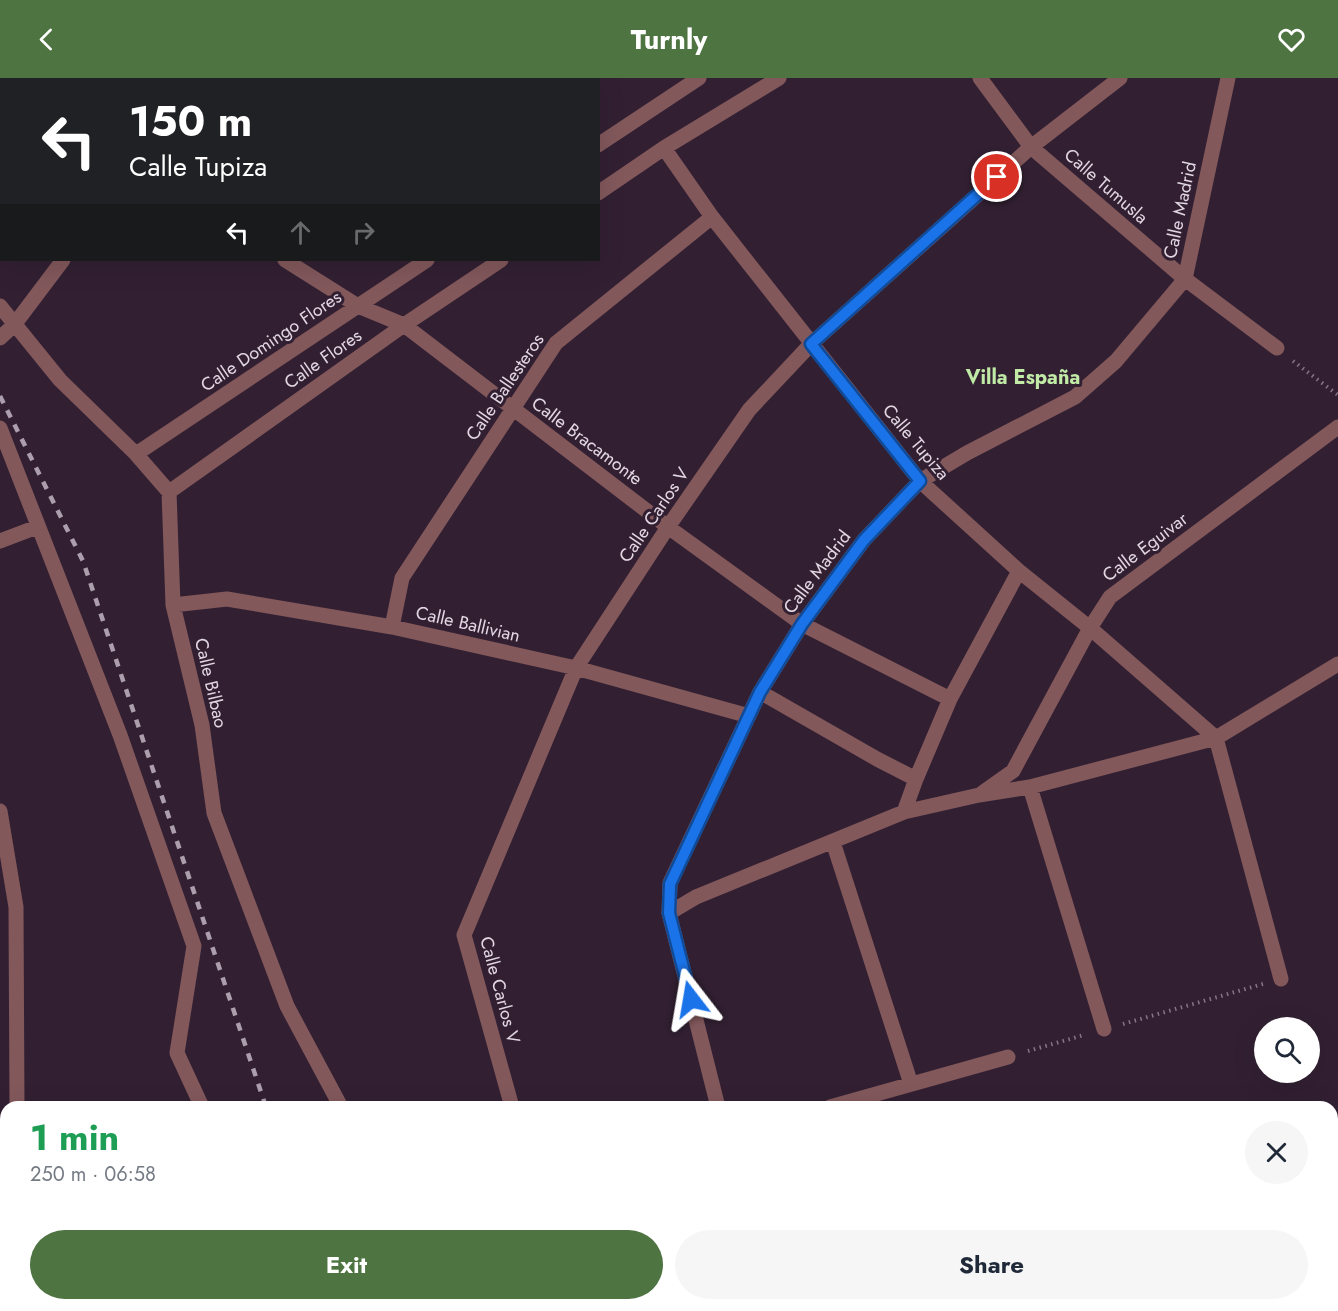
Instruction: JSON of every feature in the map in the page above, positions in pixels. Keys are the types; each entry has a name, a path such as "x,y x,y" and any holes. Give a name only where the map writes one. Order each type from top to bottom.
{"street":[{"path":"600,144 699,78"},
{"path":"600,192 664,148 779,78"},
{"name":"Calle Tumusla","path":"980,78 1031,147 1185,279 1277,348"},
{"name":"Calle Carlos V","path":"510,1101 464,935 576,668 668,527 749,410 811,344 1031,147 1120,78"},
{"name":"Calle Madrid","path":"716,1101 669,913 670,884 760,692 802,624 864,540 920,481 967,453 1075,397 1116,361 1185,279 1228,78"},
{"name":"Calle Tupiza","path":"664,148 712,217 920,481 1018,571 1090,628 1216,738"},
{"name":"Calle Ballesteros","path":"392,627 402,578 556,343 712,217"},
{"path":"0,338 14,325 62,261"},
{"name":"Calle Bracamonte","path":"287,261 358,306 404,325 668,527 802,624 950,699"},
{"name":"Calle Domingo Flores","path":"136,454 426,261"},
{"name":"Calle Flores","path":"169,492 404,325 500,261"},
{"path":"0,306 60,380 136,454 169,492"},
{"name":"Calle Eguivar","path":"979,795 1013,771 1090,628 1110,597 1338,427"},
{"path":"0,428 120,735 194,946 177,1053 199,1101"},
{"name":"Calle Bilbao","path":"169,492 173,605 202,725 214,813 287,1006 338,1101"},
{"path":"0,541 37,527"},
{"path":"904,812 950,699 1018,571"},
{"name":"Calle Ballivian","path":"173,605 227,599 392,627 576,668 749,717"},
{"path":"669,913 696,897 904,812 979,795 1030,787 1216,738 1338,664"},
{"path":"760,692 916,779"},
{"path":"1216,738 1281,979"},
{"path":"1030,787 1104,1029"},
{"path":"0,811 16,906 16,1101"},
{"path":"833,842 911,1084"},
{"path":"851,1101 1008,1057"}],"path":[{"path":"1277,348 1338,395"},
{"path":"1008,1057 1281,979"}],"railway":[{"path":"0,396 83,561 264,1101"}],"district":[{"name":"Villa España","path":"1023,377"}],"route":[{"path":"691,999 669,913 670,884 760,692 802,624 864,540 920,481 811,344 997,177"}]}
